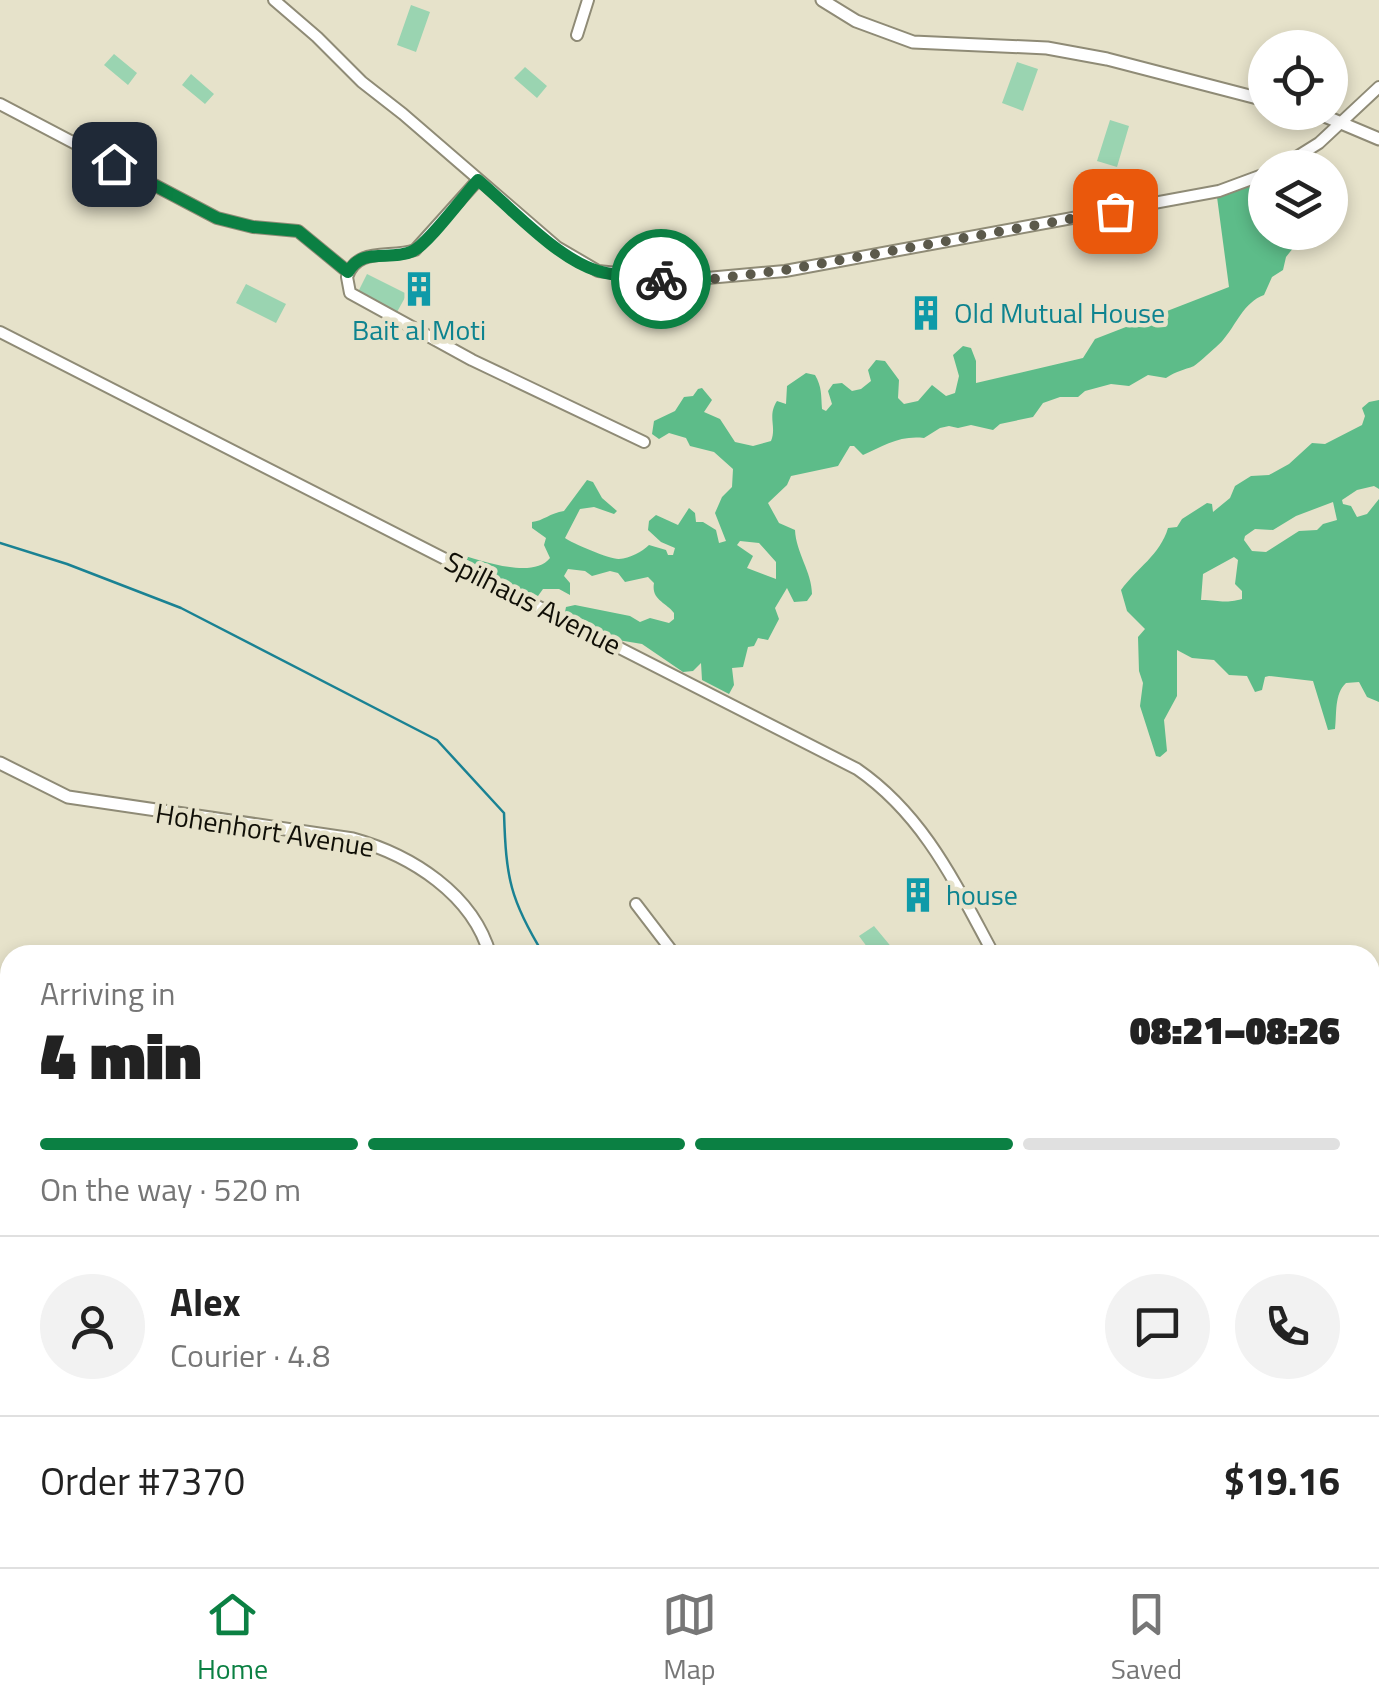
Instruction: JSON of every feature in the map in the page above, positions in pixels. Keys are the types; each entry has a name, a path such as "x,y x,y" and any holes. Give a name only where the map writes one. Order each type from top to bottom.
{"street":[{"path":"274,0 362,82 558,247 586,266 614,274 685,280 785,270 1219,191 1248,180"},
{"path":"577,35 588,0"},
{"path":"822,0 856,21 913,42 1047,48 1107,59 1248,96"},
{"path":"1348,117 1379,87"},
{"path":"0,104 217,218 303,233 348,272"},
{"path":"1348,127 1379,139"},
{"path":"1309,150 1334,130"},
{"path":"478,180 419,247 405,254 363,257 348,272 347,286 356,298 472,360 644,442"},
{"name":"Spilhaus Avenue","path":"0,332 857,769 912,816 936,848 989,945"},
{"name":"Hohenhort Avenue","path":"0,763 68,797 353,839 382,847 428,873 457,900 478,924 486,945"},
{"path":"636,904 667,945"}],"green space":[{"path":"411,5 430,12 416,52 397,45"},
{"path":"114,54 137,73 128,85 104,65"},
{"path":"1017,62 1038,69 1023,111 1002,103"},
{"path":"525,67 547,86 537,98 514,78"},
{"path":"191,74 214,94 205,104 182,85"},
{"path":"1110,120 1129,126 1117,167 1097,161"},
{"path":"1248,186 1248,250 1292,250 1283,270 1272,277 1264,295 1251,303 1221,342 1194,366 1166,378 1148,375 1129,386 1111,384 1085,391 1078,397 1060,397 1043,403 1033,417 1000,424 993,430 949,426 924,438 899,440 863,455 850,446 838,466 791,476 768,503 779,523 795,530 812,594 807,601 794,602 787,588 775,608 779,619 768,640 758,638 754,646 748,647 743,667 732,668 734,685 729,694 702,680 701,663 693,671 683,672 642,644 612,639 585,620 565,612 566,607 575,605 630,616 640,622 650,618 669,623 674,613 657,597 654,583 648,577 625,582 618,573 610,571 592,576 568,569 564,576 570,583 570,595 559,589 543,589 538,596 530,596 452,556 456,553 519,568 542,564 550,558 544,545 546,538 532,528 532,522 564,511 587,480 617,511 614,514 594,507 580,509 565,538 583,547 619,559 649,545 673,555 675,548 648,530 649,521 656,515 678,525 689,508 695,513 696,522 716,530 719,543 726,541 715,513 732,487 733,469 714,452 690,446 686,438 669,433 659,439 652,434 654,421 675,411 684,397 693,396 698,389 702,388 712,400 704,412 720,419 735,442 753,446 771,441 774,406 777,401 786,404 787,386 806,373 815,375 822,409 826,411 832,404 828,391 833,384 842,383 852,391 861,389 871,381 868,370 876,360 885,361 899,380 898,398 904,404 918,401 932,385 946,396 955,393 959,376 953,355 963,346 971,348 976,361 976,383 1083,358 1095,339 1229,287 1217,197","holes":["740,541 759,543 776,562 776,579 747,568 753,556 737,545"]},
{"path":"367,274 407,294 397,312 358,292"},
{"path":"246,284 286,304 276,323 236,303"},
{"path":"1379,400 1379,489 1374,486 1357,490 1342,500 1357,517 1367,514 1379,499 1379,702 1367,697 1359,682 1346,683 1338,698 1335,729 1328,730 1313,681 1269,676 1265,677 1262,690 1255,692 1247,676 1229,675 1214,660 1192,658 1177,650 1177,696 1164,720 1167,751 1156,756 1140,706 1143,683 1138,637 1145,629 1127,611 1121,590 1154,554 1168,528 1177,527 1182,519 1207,503 1212,504 1213,512 1230,498 1235,486 1251,476 1269,475 1289,464 1312,443 1325,444 1362,425 1362,408","holes":["1333,502 1337,520 1317,530 1299,531 1266,552 1252,551 1244,540 1255,529 1273,530","1234,557 1238,560 1235,584 1242,591 1242,599 1201,600 1203,574"]},
{"path":"874,926 890,945 866,945 859,936"}],"waterway":[{"path":"0,543 181,608 437,740 504,813 512,888 538,945"}],"way so far":[{"path":"661,279 705,280 785,270 1115,211"}],"place":[{"name":"Bait al Moti","path":"419,289"},
{"name":"Old Mutual House","path":"926,313"},
{"name":"house","path":"918,895"}],"route":[{"path":"114,164 217,218 253,227 298,231 348,272 363,257 405,254 419,247 478,180 573,259 598,271 661,279"}]}
